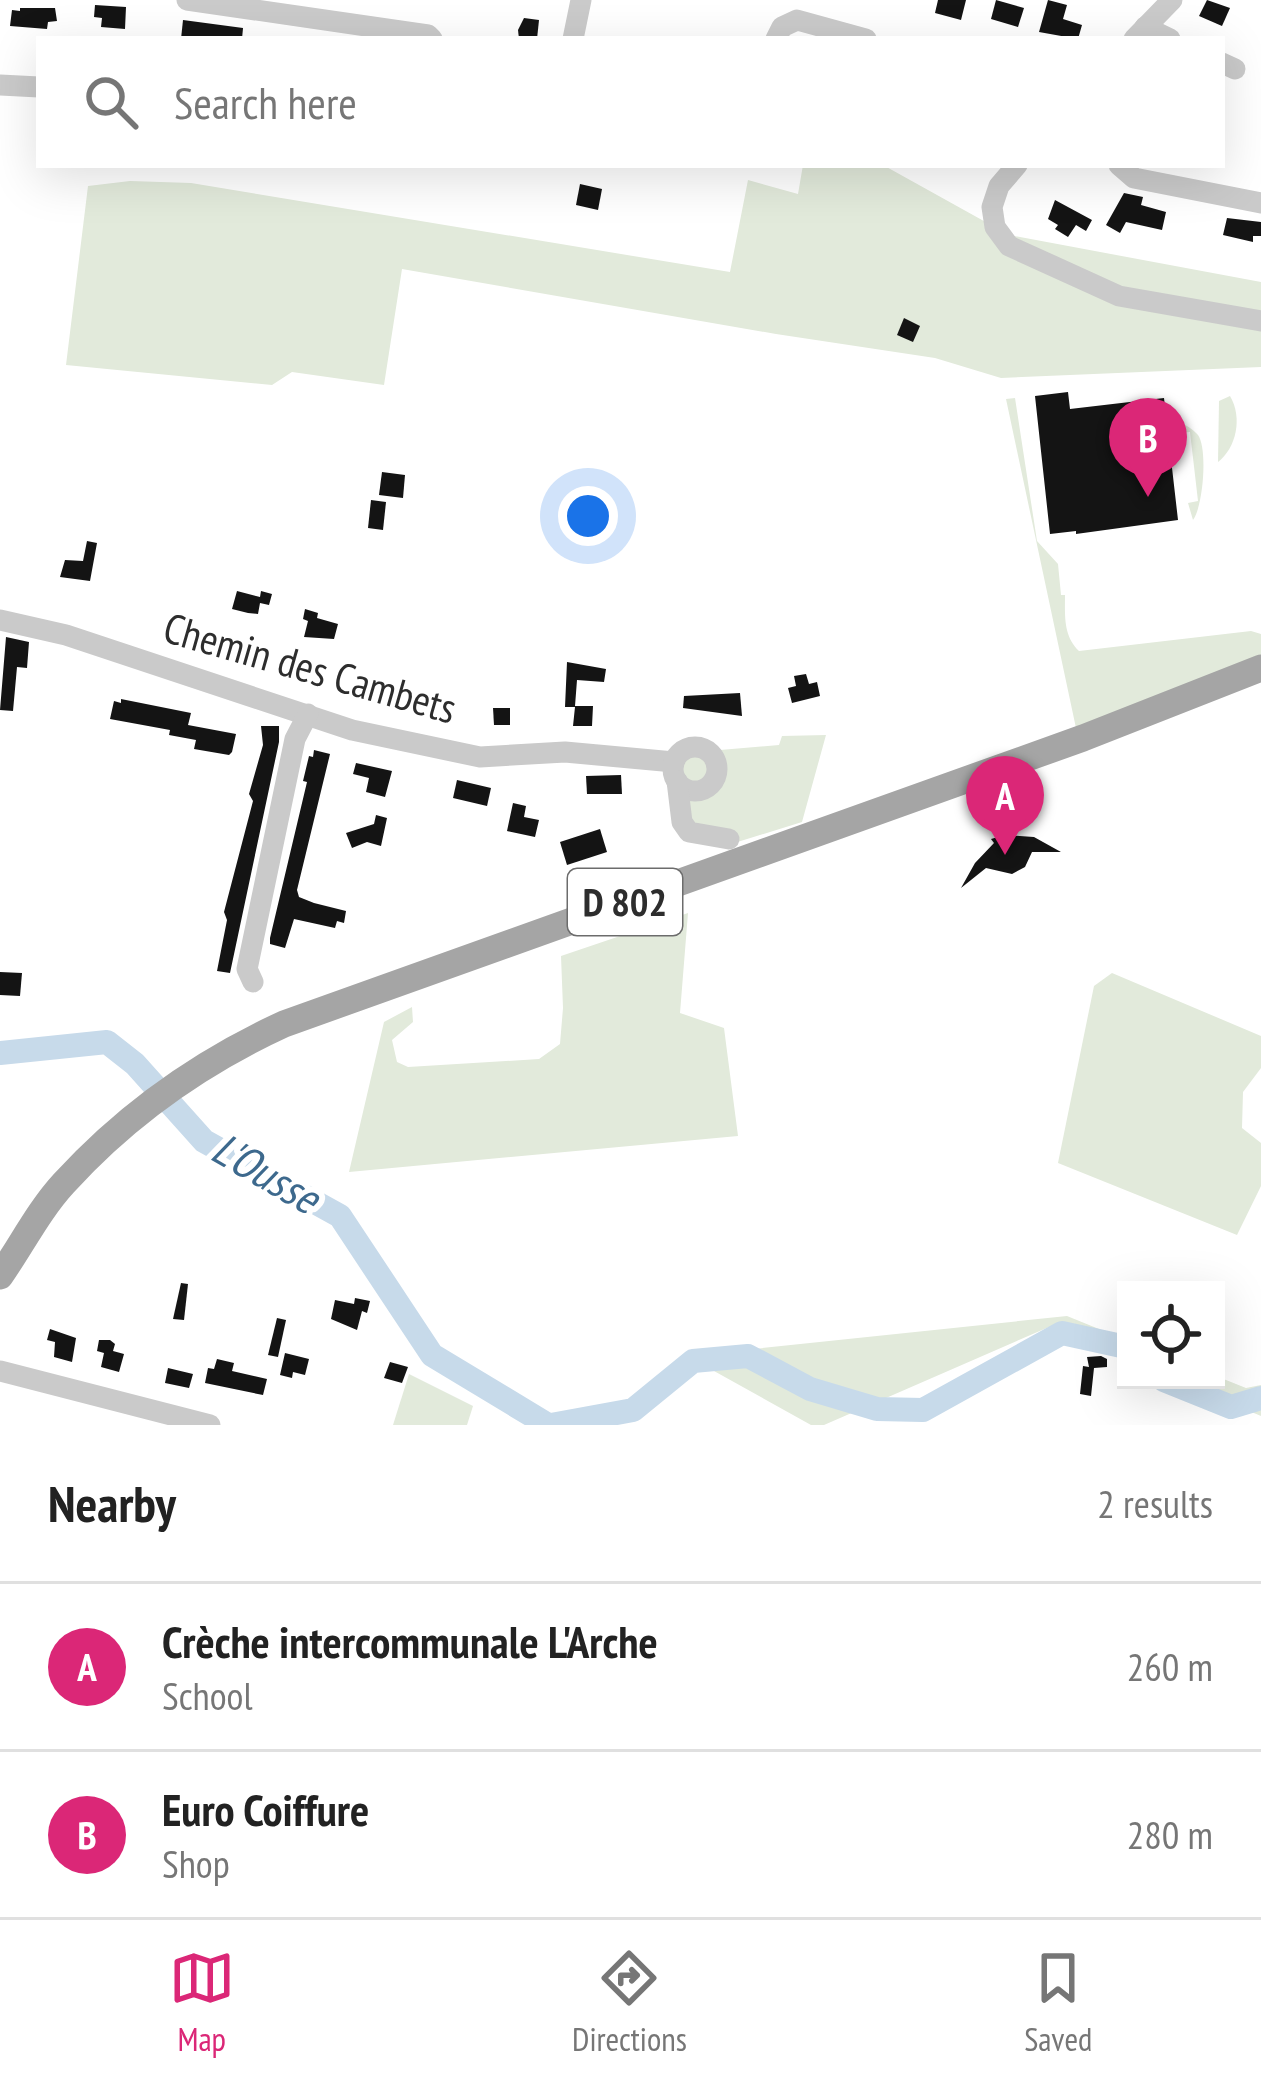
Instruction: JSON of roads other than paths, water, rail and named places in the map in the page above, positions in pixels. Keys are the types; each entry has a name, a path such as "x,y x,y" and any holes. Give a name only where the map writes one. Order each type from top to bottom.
{"main road":[{"name":"D 802","path":"0,1276 62,1185 140,1110 170,1087 284,1024 1083,738 1261,668"}],"street":[{"path":"188,0 429,36"},
{"path":"581,0 581,36"},
{"path":"1140,33 1172,0"},
{"path":"778,36 788,21 797,20 855,36"},
{"path":"0,86 36,87"},
{"path":"1014,168 999,186 992,207 995,227 1009,246 1119,296 1261,321"},
{"path":"1122,168 1134,178 1261,203"},
{"name":"Chemin des Cambets","path":"0,620 66,634 352,730 480,757 565,752 675,772 682,823 689,832 729,839"},
{"path":"253,982 247,969 296,739 308,714"},
{"path":"0,1371 11,1380 210,1425"}],"waterway":[{"name":"L'Ousse","path":"0,1053 107,1042 135,1064 204,1141 340,1216 432,1355 548,1425"},
{"name":"L'Ousse","path":"551,1425 633,1410 693,1361 748,1356 810,1389 877,1409 923,1410 1062,1333 1117,1345"},
{"name":"L'Ousse","path":"1186,1389 1231,1407 1261,1398"}],"place":[{"name":"Euro Coiffure","path":"1148,497"},
{"name":"Crèche intercommunale L'Arche","path":"1005,855"}]}
